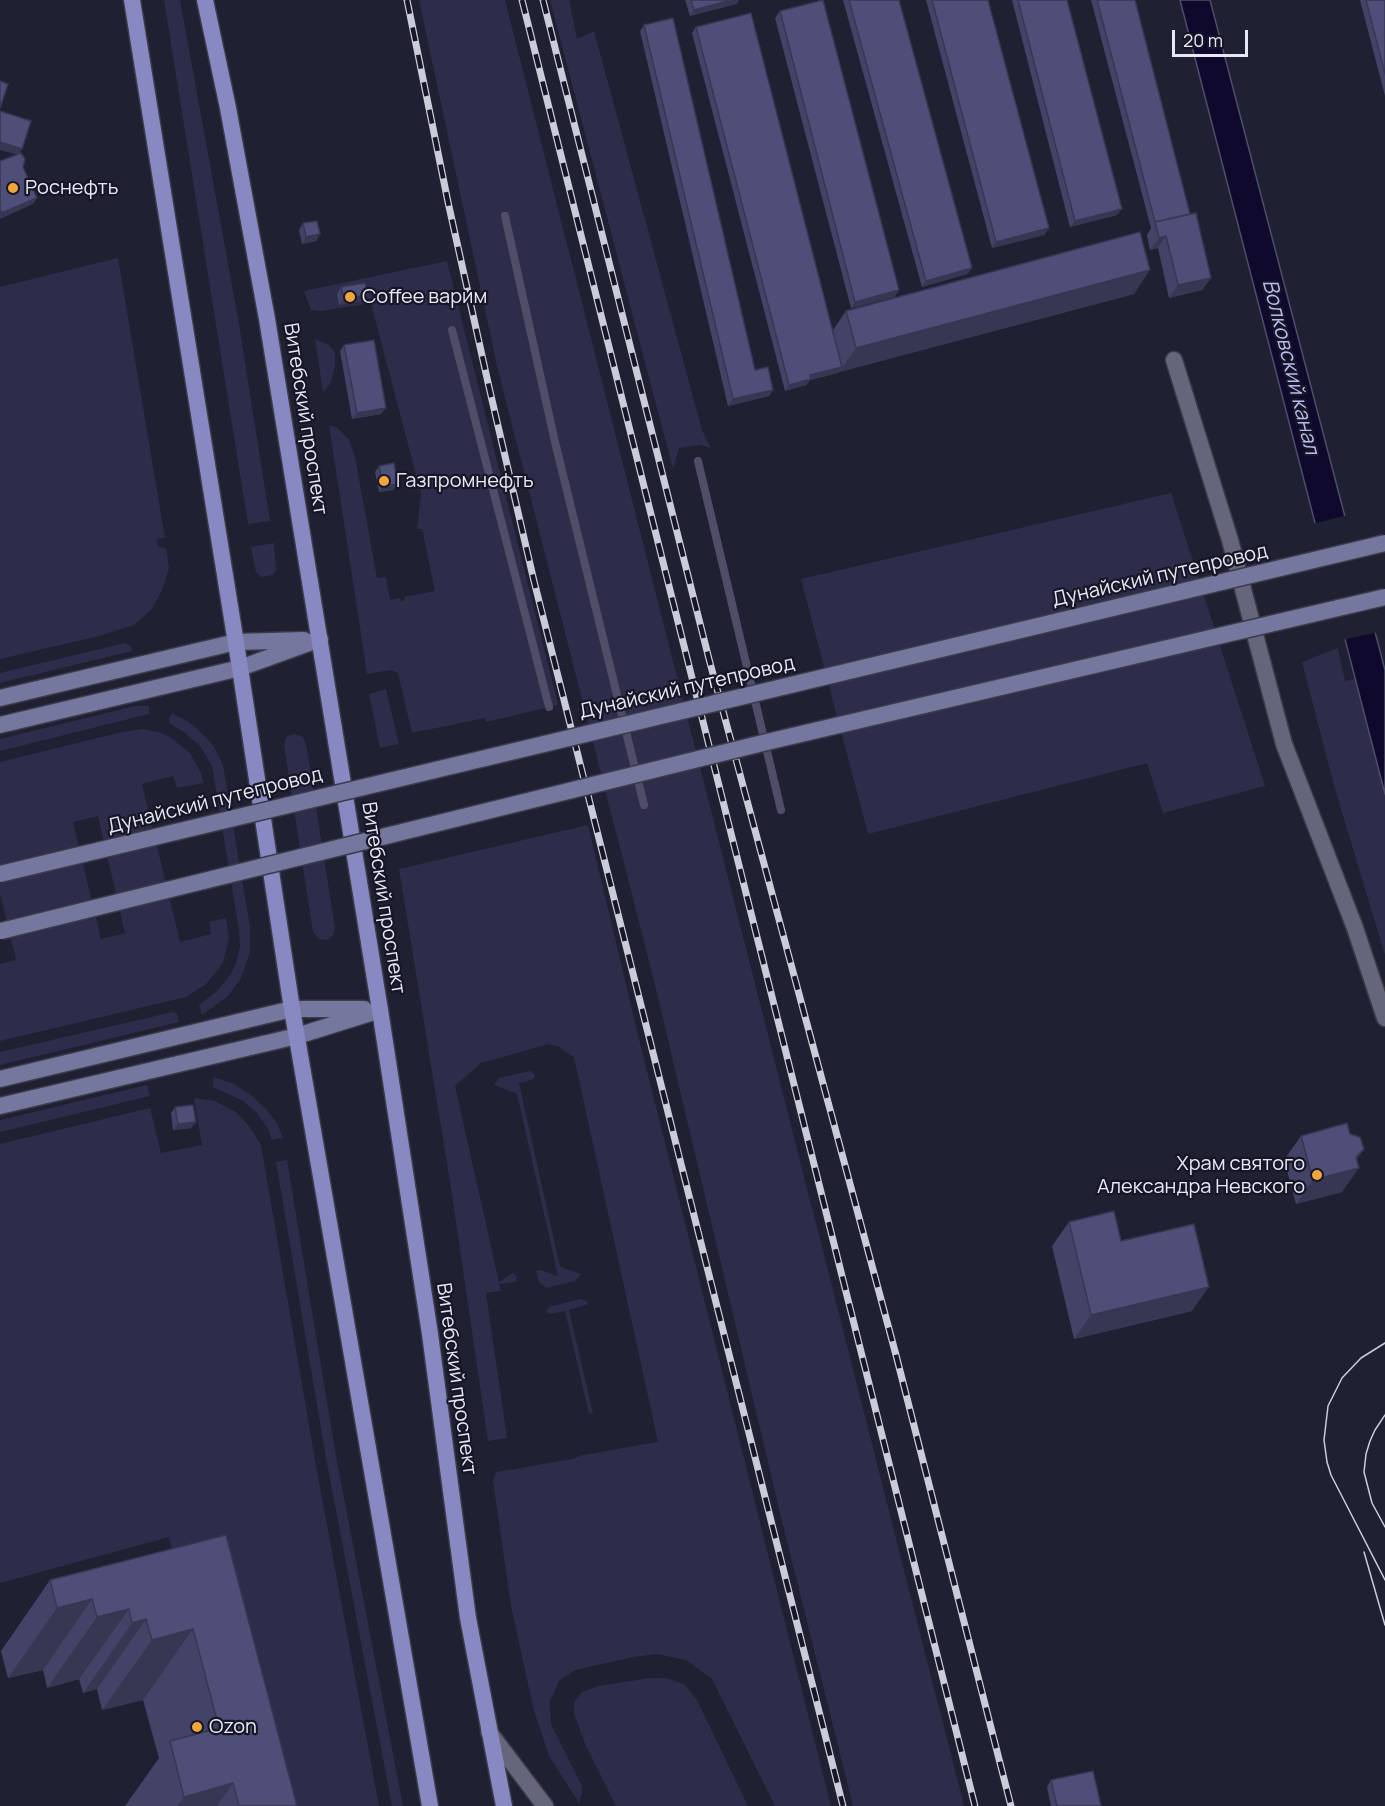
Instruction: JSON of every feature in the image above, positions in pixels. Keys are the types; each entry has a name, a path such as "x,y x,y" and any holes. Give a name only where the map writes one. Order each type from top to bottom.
{"main road":[{"path":"132,0 236,642 292,1009 430,1806"},
{"name":"Витебский проспект","path":"205,0 228,108 265,308 320,639 430,1334 468,1618 504,1806"},
{"name":"Дунайский путепровод","path":"0,874 1385,543"},
{"path":"1,931 759,744 1385,597"},
{"path":"0,698 236,642 320,639"},
{"path":"0,725 240,668 320,639"},
{"path":"0,1079 292,1009 380,1010"},
{"path":"0,1106 297,1036 380,1010"}],"street":[{"path":"1174,360 1230,540 1284,744 1355,928 1385,1018"},
{"path":"489,1732 545,1806"}],"shaded area":[{"path":"164,0 180,0 238,318 270,521 248,524"},
{"path":"419,0 505,0 964,1806 853,1806 780,1513 655,985 497,366"},
{"path":"550,0 569,0 577,39 594,31 702,430 711,448 700,445 679,448 673,469"},
{"path":"118,258 165,538 157,539 158,547 166,548 169,568 162,590 152,609 134,625 99,636 0,659 0,287"},
{"path":"447,261 558,705 486,722 485,718 412,733 398,673 391,670 367,674 329,425 336,427 349,440 355,457 377,578 386,577 390,600 400,598 401,601 405,600 404,597 435,591 422,529 417,529 421,494 371,303 321,311 311,310 304,291"},
{"path":"315,339 329,345 335,353 335,366 330,384 323,392"},
{"path":"1171,493 1265,786 1163,813 1147,763 868,834 801,579"},
{"path":"274,543 276,570 273,575 262,577 256,572 251,547"},
{"path":"125,643 131,646 132,651 0,683 0,673"},
{"path":"1338,648 1345,681 1355,679 1385,794 1385,955 1335,789 1302,662"},
{"path":"386,689 399,744 380,748 369,694"},
{"path":"135,706 149,706 149,714 0,751 0,739"},
{"path":"172,713 189,722 206,737 213,745 223,765 250,927 250,952 241,978 228,996 202,1015 199,1005 217,991 231,974 236,963 240,946 239,930 212,766 200,746 169,723"},
{"path":"143,729 170,737 190,753 201,773 204,783 177,788 173,776 142,784 180,942 211,934 209,922 226,918 229,938 223,963 206,984 186,997 0,1041 0,964 16,960 0,894 0,762","holes":["98,816 125,933 101,939 73,822"]},
{"path":"294,734 303,737 306,744 335,928 333,935 327,940 319,939 313,932 284,745 286,737"},
{"path":"588,825 639,1039 831,1806 775,1806 712,1679 686,1660 657,1654 633,1657 575,1670 559,1681 550,1701 551,1724 582,1786 579,1803 549,1756 534,1711 511,1606 493,1481 496,1472 658,1442 574,1057 559,1047 549,1044 481,1063 455,1086 499,1282 513,1273 517,1277 516,1282 499,1284 501,1291 486,1293 507,1438 488,1441 451,1188 399,869"},
{"path":"173,1012 177,1013 179,1022 0,1065 0,1052"},
{"path":"530,1071 535,1075 534,1079 519,1083 560,1267 581,1274 575,1281 546,1288 539,1282 536,1271 540,1270 558,1276 517,1094 494,1085 499,1078"},
{"path":"213,1077 232,1083 251,1095 277,1123 283,1138 272,1140 268,1129 257,1113 243,1101 213,1087"},
{"path":"147,1085 150,1096 0,1132 0,1120"},
{"path":"194,1098 215,1101 237,1113 250,1127 261,1145 315,1460 379,1806 292,1806 227,1539 173,1553 169,1537 0,1583 0,1144 150,1108 161,1153 202,1145"},
{"path":"287,1160 336,1456 403,1806 392,1806 326,1458 276,1162"},
{"path":"580,1299 587,1301 588,1304 569,1310 593,1413 589,1414 565,1311 550,1314 546,1312 549,1307"},
{"path":"665,1678 684,1684 697,1700 748,1806 616,1806 586,1746 574,1714 574,1702 582,1692 598,1686"}],"water":[{"name":"Волковский канал","path":"1180,0 1210,0 1385,670 1385,794"}],"pier":[{"path":"1348,515 1378,632 1342,640 1312,524"}],"building":[{"path":"691,0 731,0 694,10"},
{"path":"823,0 899,290 855,302 780,11"},
{"path":"849,0 899,0 972,268 926,281"},
{"path":"932,0 988,0 1049,228 996,242"},
{"path":"1018,0 1067,0 1122,209 1075,221"},
{"path":"1097,0 1135,0 1190,214 1155,222"},
{"path":"1366,0 1385,0 1385,74"},
{"path":"751,13 842,367 810,375 811,379 789,385 696,27"},
{"path":"673,18 755,370 768,367 773,390 733,399 644,25"},
{"path":"0,81 8,84 0,108"},
{"path":"0,111 31,121 22,149 0,142"},
{"name":"Роснефть","path":"21,153 25,159 23,167 37,198 4,212 0,211 0,161"},
{"path":"1196,213 1211,278 1178,285 1166,236 1159,238 1155,222"},
{"path":"317,221 320,234 306,237 303,223"},
{"path":"1140,232 1150,270 856,348 846,311"},
{"path":"365,283 368,295 344,299 341,287"},
{"path":"374,340 386,408 357,413 344,345"},
{"path":"394,463 398,484 383,486 379,466"},
{"path":"193,1105 196,1122 178,1124 175,1107"},
{"path":"1347,1123 1350,1134 1360,1137 1364,1149 1356,1157 1359,1168 1313,1180 1301,1136"},
{"path":"1114,1211 1121,1241 1194,1224 1209,1287 1091,1315 1069,1222"},
{"path":"226,1535 297,1806 239,1806 233,1783 184,1797 170,1741 219,1728 193,1629 152,1640 146,1619 132,1623 129,1609 97,1617 92,1599 57,1608 50,1580"},
{"path":"1093,1771 1101,1806 1057,1806 1051,1780"}],"waterway":[{"path":"505,216 555,442 644,805"},
{"path":"452,330 549,707"},
{"path":"698,461 781,810"}],"tram line":[{"path":"1385,1343 1361,1358 1342,1378 1328,1406 1324,1440 1331,1475 1385,1580"},
{"path":"1385,1415 1370,1441 1364,1472 1372,1503 1385,1527"},
{"path":"1364,1552 1385,1625"}],"railway":[{"path":"407,0 448,202 534,581 843,1806"},
{"path":"522,0 975,1806"},
{"path":"543,0 709,659 896,1355 1011,1806"}],"place":[{"name":"Роснефть","path":"13,188"},
{"name":"Coffee варим","path":"350,297"},
{"name":"Газпромнефть","path":"384,481"},
{"name":"Храм святого Александра Невского","path":"1317,1175"},
{"name":"Ozon","path":"197,1727"}]}
